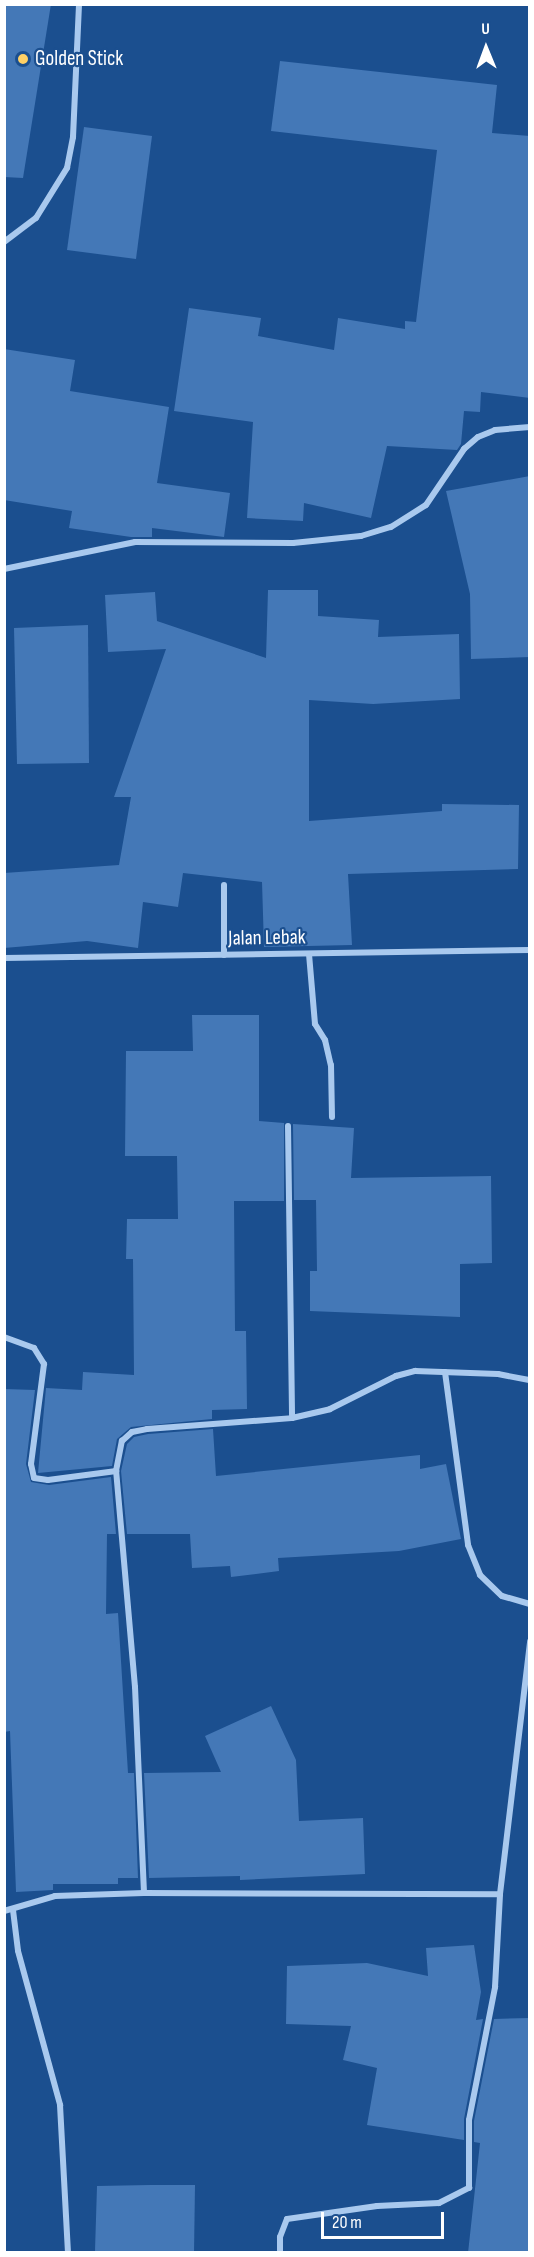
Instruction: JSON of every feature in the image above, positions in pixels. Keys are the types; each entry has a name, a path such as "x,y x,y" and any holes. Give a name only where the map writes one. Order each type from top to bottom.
{"street":[{"path":"4,242 36,218 67,168 74,137 79,4"},
{"path":"4,569 135,542 293,543 361,536 391,528 426,505 464,449 478,437 495,430 530,427"},
{"path":"224,885 224,955"},
{"name":"Jalan Lebak","path":"4,958 530,950"},
{"path":"309,954 315,1024 325,1040 331,1065 332,1117"},
{"path":"288,1126 292,1418"},
{"path":"4,1337 34,1348 44,1364 31,1464 34,1478 48,1480 116,1471"},
{"path":"446,1372 468,1545 480,1575 487,1582 502,1596 530,1604"},
{"path":"144,1893 135,1687 116,1471 122,1441 132,1432 292,1418 350,1401 396,1376 446,1372 498,1374 530,1380"},
{"path":"280,2253 280,2237 287,2219 376,2206 440,2203 469,2188 469,2120 495,1987 500,1894 530,1641"},
{"path":"4,1911 13,1910 21,1904 55,1896 144,1893 500,1894"},
{"path":"13,1910 18,1951 60,2105 68,2253"}],"building":[{"name":"Golden Stick","path":"4,4 51,4 23,178 4,177"},
{"path":"280,61 497,85 492,133 530,136 530,398 481,392 480,412 464,411 461,444 457,450 387,446 371,518 304,503 303,521 247,518 253,422 174,411 189,308 261,318 258,336 334,350 338,318 405,329 405,321 416,322 437,150 271,131"},
{"path":"84,127 152,136 136,259 67,250"},
{"path":"4,349 75,360 70,391 169,407 157,483 230,493 224,537 152,528 152,537 131,537 69,528 72,511 4,500"},
{"path":"530,476 530,657 471,659 470,594 446,491"},
{"path":"268,590 318,590 318,616 379,620 378,637 459,634 460,699 373,704 309,700 309,821 442,811 442,804 519,805 518,869 348,874 352,945 264,947 262,882 183,873 178,907 143,902 138,948 87,941 4,948 4,873 119,865 131,797 114,797 166,649 108,652 105,595 155,592 157,621 266,658"},
{"path":"88,625 89,763 17,764 14,628"},
{"path":"192,1015 259,1015 259,1121 284,1123 284,1201 234,1201 235,1331 246,1331 247,1409 212,1410 212,1419 131,1427 117,1439 112,1466 38,1473 46,1388 82,1390 83,1372 134,1375 133,1259 126,1259 127,1219 178,1219 177,1156 125,1156 126,1051 193,1051"},
{"path":"293,1124 354,1128 351,1178 491,1176 492,1263 460,1264 460,1317 310,1311 310,1271 317,1271 316,1200 294,1200"},
{"path":"4,1389 35,1390 26,1464 31,1482 49,1485 111,1477 116,1534 107,1534 106,1614 118,1613 128,1773 134,1773 138,1878 118,1878 118,1884 53,1884 53,1890 16,1892 10,1731 4,1732"},
{"path":"213,1429 216,1476 420,1455 420,1469 446,1464 461,1539 399,1551 278,1558 279,1571 231,1577 230,1566 192,1568 190,1534 127,1534 121,1471 127,1444 134,1437 148,1434"},
{"path":"271,1706 296,1760 299,1821 363,1818 365,1874 240,1880 240,1876 149,1878 144,1773 221,1772 205,1736"},
{"path":"474,1945 481,1992 476,2020 483,2019 464,2119 464,2140 367,2125 377,2068 343,2060 351,2026 286,2024 287,1966 367,1963 428,1976 426,1948"},
{"path":"530,2018 530,2253 468,2253 480,2143 474,2142 474,2121 494,2019"},
{"path":"195,2185 194,2253 95,2251 97,2186"}],"place":[{"name":"Golden Stick","path":"23,59"}]}
